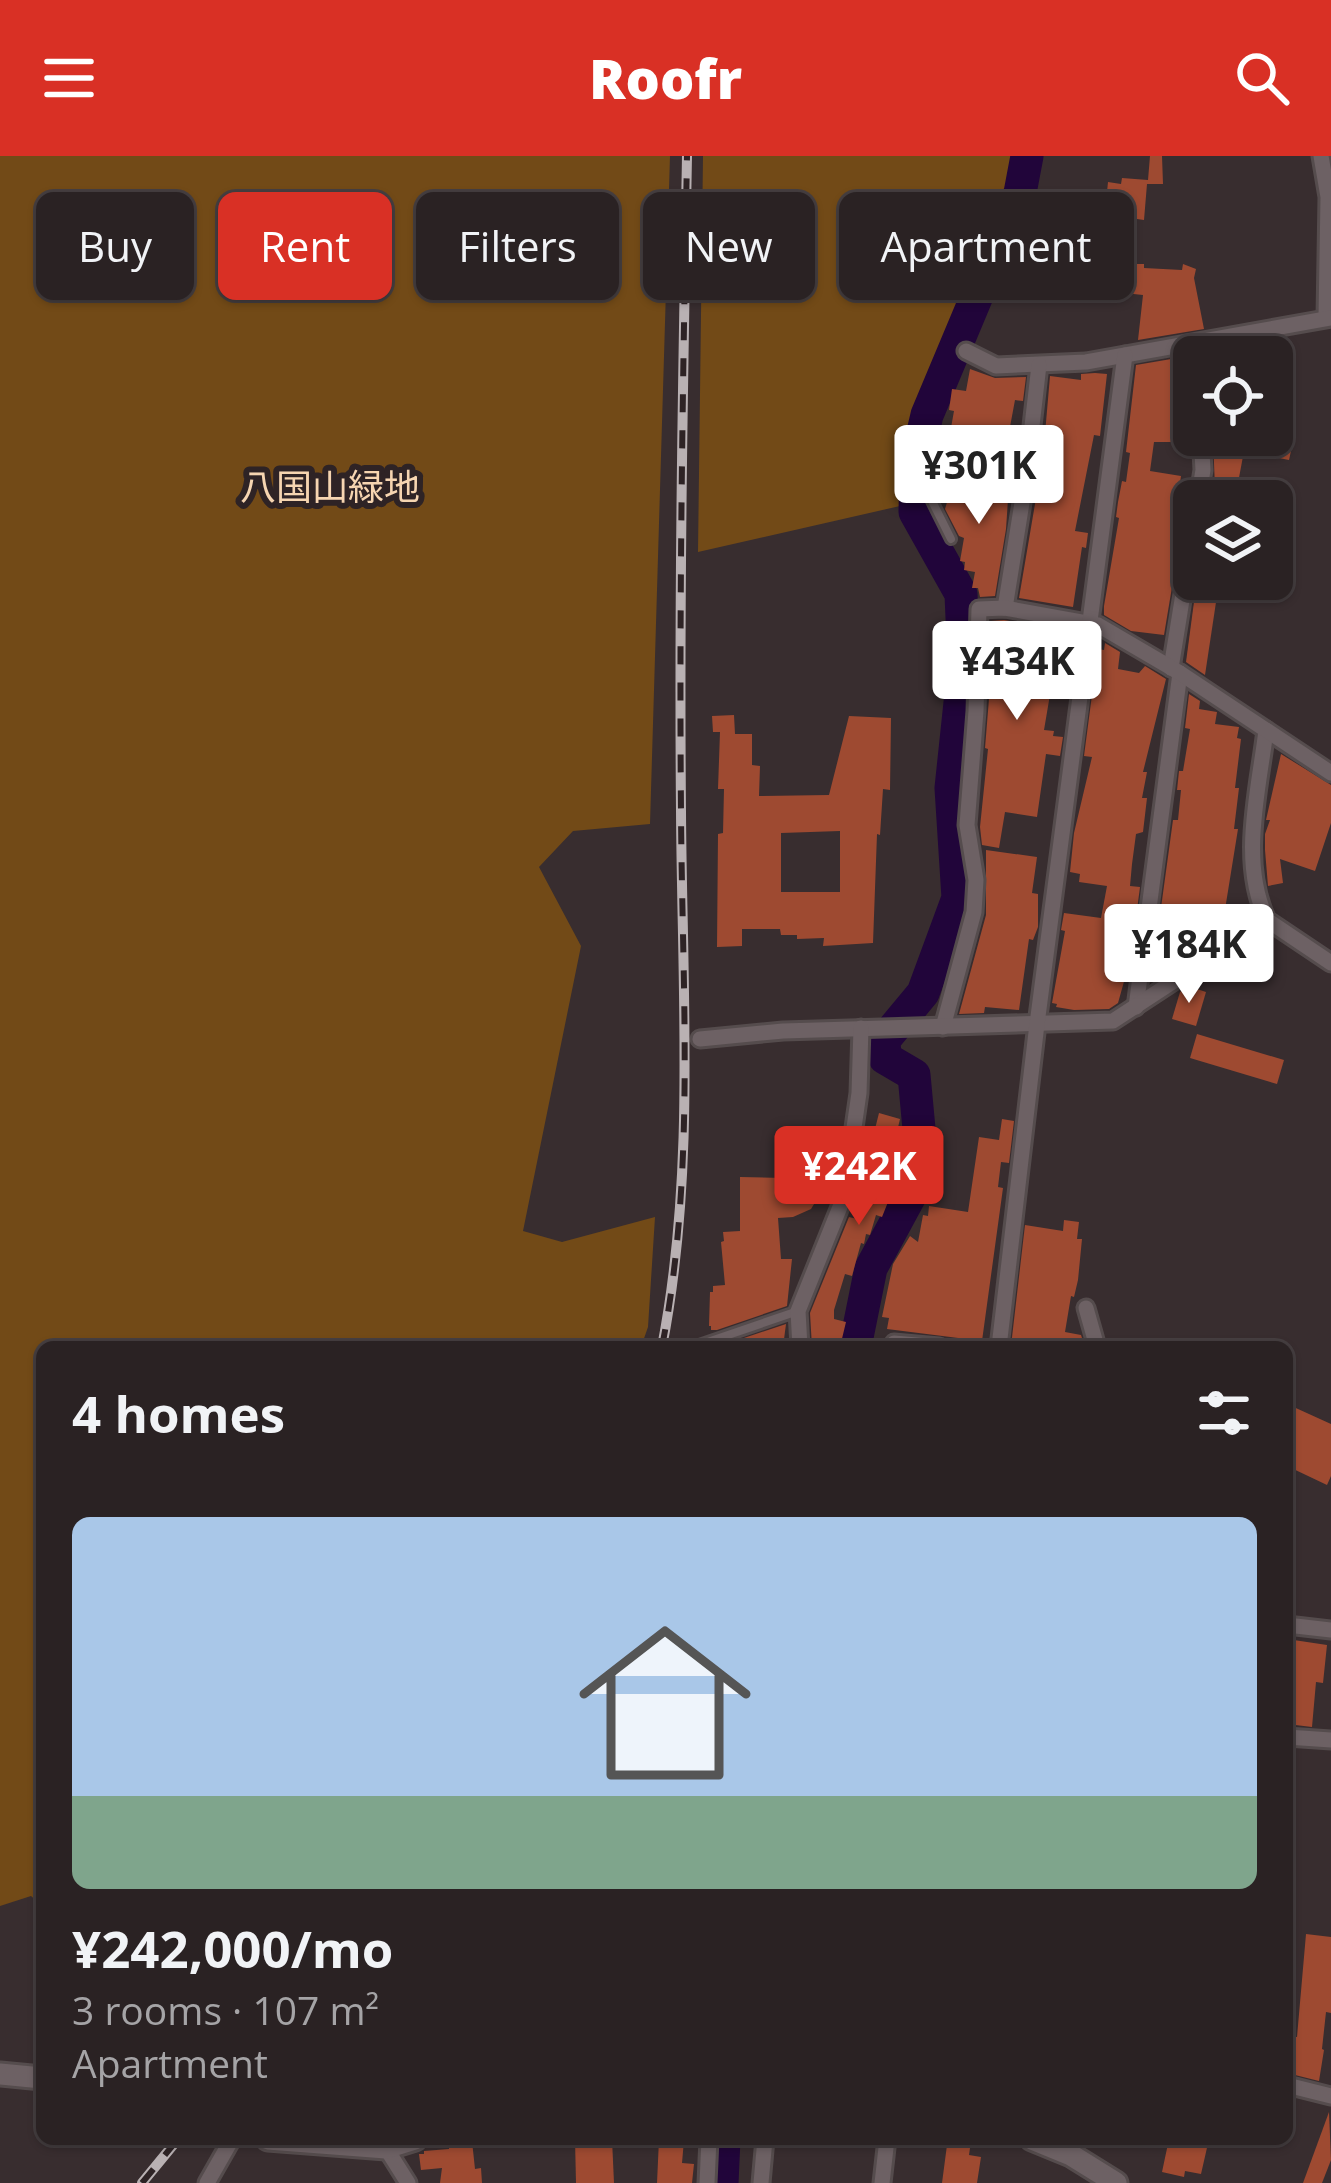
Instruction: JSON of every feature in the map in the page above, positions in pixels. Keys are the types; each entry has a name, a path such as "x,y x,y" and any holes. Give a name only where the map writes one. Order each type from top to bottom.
{"street":[{"path":"1251,336 1328,318 1328,197 1321,156"},
{"path":"966,351 996,366 1086,362 1173,351"},
{"path":"1000,1341 1125,355"},
{"path":"1005,608 1039,365"},
{"path":"1136,1007 1184,600"},
{"path":"935,1027 974,912 976,880 967,825 979,609 1005,608 1098,625 1331,773"},
{"path":"1266,730 1252,838 1262,909 1267,920 1331,963"},
{"path":"700,1039 783,1031 1113,1021 1237,946 1267,920"},
{"path":"800,1341 798,1311 844,1197 859,1093 861,1028"},
{"path":"1086,1308 1095,1341"},
{"path":"1293,1626 1331,1630"},
{"path":"1293,1737 1331,1740"},
{"path":"0,2074 36,2077"},
{"path":"1293,2086 1331,2096"},
{"path":"207,2183 229,2145"},
{"path":"347,2145 396,2145"},
{"path":"707,2183 709,2145"},
{"path":"761,2183 764,2145"},
{"path":"882,2183 886,2145"},
{"path":"1047,2145 1116,2183"},
{"path":"386,2148 408,2183"}],"lane":[{"path":"951,539 929,495 934,466 1026,478"},
{"path":"710,1341 798,1311"}],"green space":[{"name":"八国山緑地","path":"0,156 670,156 669,192 643,192 643,300 666,300 650,824 573,831 539,867 581,946 523,1231 562,1242 655,1217 643,1341 36,1341 36,1901 31,1896 0,1906"},
{"path":"703,156 1016,156 1005,192 839,192 839,300 962,300 903,448 900,506 698,552 701,300 815,300 815,192 703,192"}],"building":[{"path":"1150,156 1162,156 1163,184 1147,184 1144,220 1137,219 1134,245 1134,192 1107,192 1108,182 1148,180"},
{"path":"1134,264 1182,270 1183,264 1196,269 1204,329 1138,340 1143,295 1134,294"},
{"path":"1173,359 1173,442 1154,442 1150,471 1181,476 1173,480 1173,581 1164,635 1131,631 1104,615 1118,502 1130,453 1126,452 1136,365"},
{"path":"970,369 995,378 1026,377 1023,401 1015,400 1007,443 1010,468 946,459 942,454 954,411 949,410 952,389 966,391"},
{"path":"1081,374 1107,374 1100,436 1094,435 1075,531 1088,533 1073,607 1019,598 1043,457 1050,376 1081,380"},
{"path":"1214,456 1243,456 1239,480 1215,480"},
{"path":"943,476 1009,485 995,596 980,597 978,588 972,588 975,572 964,570 965,562 960,561 964,538 945,509 948,499 939,496"},
{"path":"1194,600 1216,600 1205,675 1186,662"},
{"path":"991,621 1047,628 1046,632 1056,634 1052,655 1066,658 1063,673 1054,671 1044,730 1063,737 1060,756 1046,754 1037,817 1005,812 999,848 982,845 980,827 988,749"},
{"path":"1105,643 1120,652 1118,669 1139,673 1145,666 1166,679 1143,772 1147,772 1142,798 1147,798 1143,832 1136,834 1132,864 1130,886 1140,887 1128,979 1118,1003 1109,1009 1074,1010 1052,1003 1064,913 1101,918 1107,886 1079,882 1080,874 1070,872 1092,757 1084,756 1098,649 1104,650"},
{"path":"1189,694 1200,701 1199,709 1217,712 1215,724 1239,727 1234,829 1238,829 1223,922 1186,915 1181,956 1167,953 1165,973 1151,981 1173,820 1178,820 1179,771 1183,771 1190,729 1185,728"},
{"path":"734,715 735,734 752,734 752,765 760,766 759,796 829,795 849,716 891,718 890,790 883,789 877,834 873,943 823,946 824,938 797,939 797,935 781,935 780,929 742,929 742,946 717,947 718,834 723,833 724,789 718,789 720,732 713,732 712,716","holes":["840,831 840,892 781,892 781,833"]},
{"path":"1281,754 1331,785 1331,823 1315,871 1280,859 1283,883 1268,886 1265,834 1270,820 1266,820"},
{"path":"986,850 1037,857 1032,893 1038,894 1038,927 1033,940 1029,939 1019,1010 985,1007 984,1013 959,1014 986,915"},
{"path":"1188,986 1206,992 1196,1026 1172,1019 1180,992"},
{"path":"1197,1034 1284,1060 1277,1084 1190,1058"},
{"path":"879,1113 900,1119 896,1136 904,1161 894,1199 890,1197 882,1217 876,1215 870,1235 861,1243 852,1276 845,1274 834,1310 834,1319 846,1322 841,1341 812,1341 810,1313 849,1217 857,1219 860,1214 867,1186 858,1183 862,1159 867,1161"},
{"path":"1002,1119 1014,1121 1009,1163 1001,1162 998,1187 1003,1188 982,1341 887,1329 889,1318 882,1317 893,1264 910,1236 918,1242 929,1206 968,1212 979,1137 999,1140"},
{"path":"795,1135 834,1145 822,1191 811,1209 778,1218 781,1259 792,1259 787,1306 711,1330 710,1292 713,1286 725,1285 723,1232 740,1231 740,1177 784,1178"},
{"path":"1064,1220 1079,1222 1078,1280 1065,1332 1081,1335 1083,1341 1012,1341 1025,1225 1063,1231"},
{"path":"786,1324 784,1341 741,1339"},
{"path":"1293,1407 1331,1424 1327,1485 1293,1469"},
{"path":"1293,1640 1327,1645 1323,1683 1316,1682 1312,1727 1293,1725"},
{"path":"1306,1934 1331,1937 1331,2013 1326,2012 1319,2081 1293,2074 1293,2037 1297,2037"},
{"path":"1329,2112 1331,2160 1322,2183 1303,2183"},
{"path":"449,2145 472,2145 482,2183 440,2183 442,2168 421,2170 419,2154 449,2149"},
{"path":"575,2145 612,2145 614,2183 576,2183"},
{"path":"659,2145 684,2145 682,2163 694,2164 692,2183 657,2183"},
{"path":"947,2145 970,2148 969,2155 981,2157 977,2183 942,2183"},
{"path":"1168,2145 1208,2145 1201,2174 1185,2171 1184,2177 1162,2172"}],"waterway":[{"path":"856,1341 871,1268 923,1172 914,1075 885,1058 884,1040 923,993 958,898 951,788 964,665 961,594 915,512 916,462 927,415 1020,193 1027,156"},
{"path":"722,2183 724,2145"}],"railway":[{"path":"663,1341 673,1281 683,1147 681,647 687,156"},
{"path":"142,2183 173,2145"}]}
